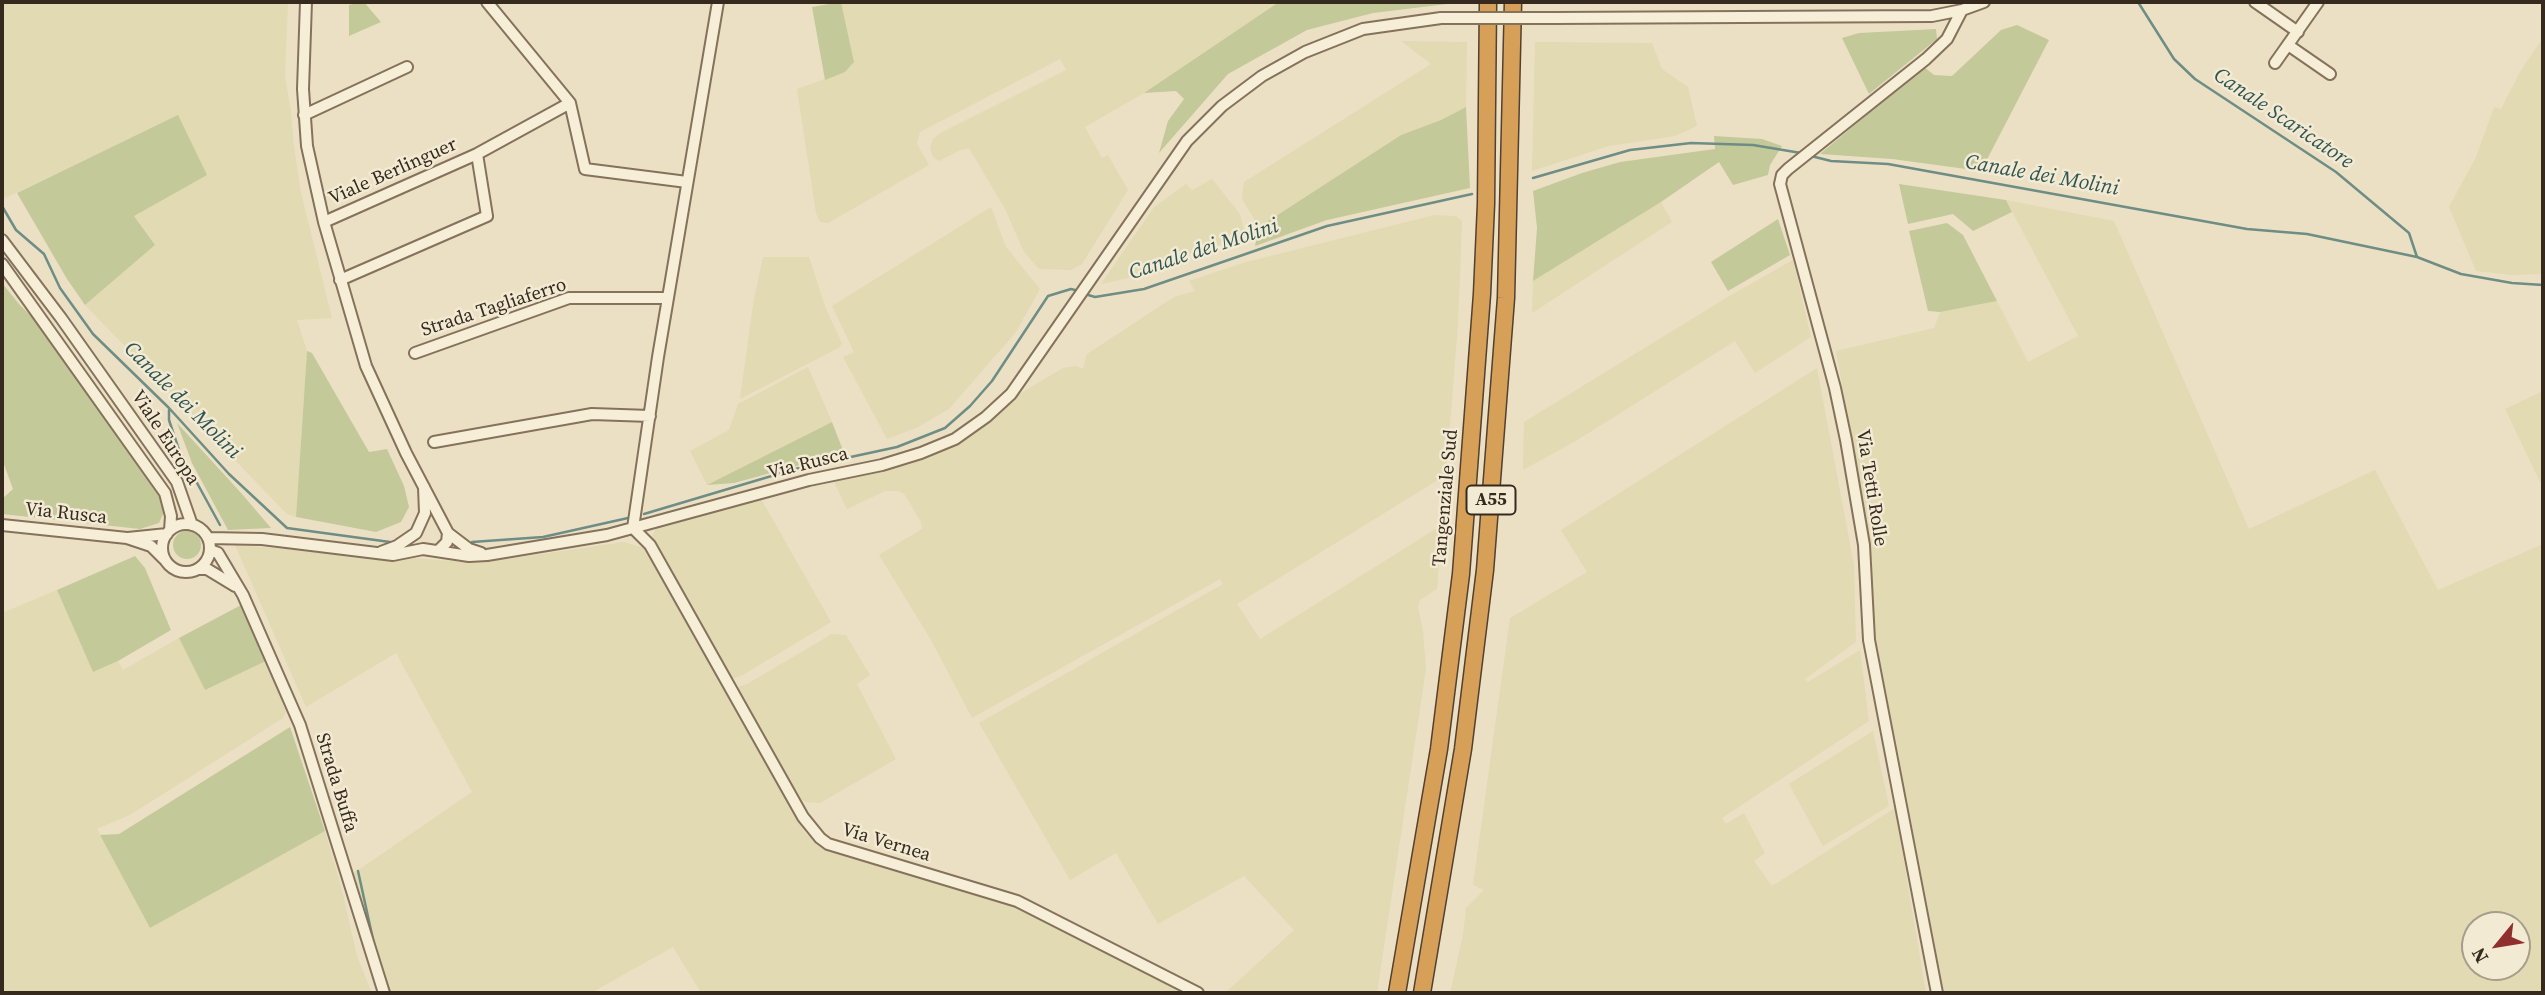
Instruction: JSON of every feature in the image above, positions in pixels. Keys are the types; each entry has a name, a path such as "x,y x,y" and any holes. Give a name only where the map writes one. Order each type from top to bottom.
{"highway":[{"name":"Tangenziale Sud","path":"1397,993 1437,762 1461,574 1482,294 1486,204 1488,2"},
{"name":"A55","path":"1422,993 1463,749 1486,557 1506,298 1513,2"}],"street":[{"name":"Viale Berlinguer","path":"306,2 304,115 307,146 324,222 366,366 406,453 447,530"},
{"path":"487,2 570,103 585,169 687,182"},
{"path":"633,528 668,298 718,2"},
{"name":"Via Rusca","path":"439,550 469,556 487,555 578,541 809,480 882,465 955,439 986,417 1011,394 1187,141 1222,106 1262,76 1305,52 1363,29 1441,18 1933,16 1984,2"},
{"path":"2255,2 2298,32"},
{"path":"2275,63 2318,2"},
{"name":"Via Tetti Rolle","path":"1937,993 1869,640 1864,544 1846,440 1835,388 1780,184 1782,175 1795,163 1926,59 1947,39 1962,10"},
{"path":"2288,45 2330,74"},
{"path":"304,115 407,67"},
{"name":"Viale Berlinguer","path":"324,222 477,154 570,103"},
{"name":"Viale Berlinguer","path":"340,281 487,216 477,154"},
{"name":"Viale Europa","path":"2,240 61,318 177,482 192,525"},
{"name":"Viale Europa","path":"2,264 165,493 171,516 168,532"},
{"path":"2,277 22,293"},
{"name":"Strada Tagliaferro","path":"415,352 569,298 668,298"},
{"path":"434,442 592,414 650,416"},
{"path":"424,484 425,513 418,528 417,541 424,549"},
{"path":"381,552 397,546 433,519 469,549 487,555"},
{"path":"198,569 204,564 210,550 204,532 185,524 168,532 162,546 164,559 175,569 183,572 207,569 223,576 240,590"},
{"name":"Via Rusca","path":"2,525 127,538 151,546 164,559"},
{"name":"Via Vernea","path":"633,528 650,545 802,817 820,838 828,844 1017,901 1198,993"},
{"path":"208,538 262,539 393,555 424,549 439,550 447,542 447,530"},
{"name":"Via Rusca","path":"127,538 168,532"},
{"name":"Strada Buffa","path":"210,550 218,553 240,590 300,725 384,993"}],"shaded area":[{"path":"2,2 288,2 285,76 294,146 301,193 332,318 297,320 307,351 296,517 287,514 85,305 155,245 134,216 178,116 5,198 2,193"},
{"path":"841,2 1279,2 1144,93 1085,127 1102,158 1108,155 1128,190 1082,264 1071,270 1039,269 1024,252 1005,209 969,148 939,161 933,157 930,147 933,139 942,132 1066,70 1060,59 920,132 917,144 929,165 828,223 820,222 816,213 797,89 845,72 854,62"},
{"path":"2543,38 2543,274 2512,275 2476,271 2449,207 2476,157 2494,107 2501,109 2521,70"},
{"path":"1401,41 1467,42 1466,107 1401,135 1259,227 1242,199 1244,182 1431,64"},
{"path":"1535,42 1652,43 1662,69 1688,87 1697,126 1675,136 1609,146 1532,171"},
{"path":"1212,179 1240,214 1244,230 1229,242 1184,255 1138,276 1101,284 1154,207 1186,184 1192,190"},
{"path":"2006,200 2114,221 2249,529 2375,470 2438,590 2543,544 2543,993 1939,993 1870,609 1870,549 1836,351 1934,328 1940,312 1997,301 2028,362 2078,336"},
{"path":"1661,202 1672,222 1532,313 1533,281"},
{"path":"991,207 1006,247 1040,289 1016,332 949,409 916,428 887,439 843,357 854,352 832,306"},
{"path":"1434,215 1456,216 1462,221 1458,325 1446,475 1237,604 1260,639 1442,525 1437,589 1420,600 1418,607 1426,669 1377,993 1225,993 1294,930 1244,876 1158,924 1116,853 1070,880 979,723 1223,584 1220,579 972,718 931,640 879,555 922,529 921,522 905,495 899,491 885,491 847,509 833,480 908,465 944,451 976,432 1011,399 1063,368 1076,366 1083,369 1087,354 1174,297 1195,291 1189,281 1246,262"},
{"path":"763,257 809,257 826,309 842,343 840,347 740,399 753,304"},
{"path":"1793,260 1811,337 1755,373 1735,341 1579,439 1523,470 1524,422"},
{"path":"808,367 832,422 707,485 690,451 729,430 738,404"},
{"path":"1817,368 1854,565 1856,642 1805,679 1808,682 1860,650 1869,721 1722,818 1726,824 1744,813 1765,853 1754,861 1772,886 1895,808 1926,993 1450,993 1466,908 1484,890 1473,885 1510,618 1587,572 1561,530"},
{"path":"2543,391 2543,488 2505,409"},
{"path":"760,497 831,622 741,676 730,679 652,537 656,528"},
{"path":"623,542 648,549 805,833 824,849 1018,906 1188,993 701,993 673,947 591,993 390,993 374,959 351,875 472,792 396,653 306,707 235,545 466,562 508,559"},
{"path":"57,590 93,672 118,661 123,670 179,638 205,690 266,661 286,712 283,718 130,815 97,829 150,928 325,831 357,956 372,993 2,993 2,613"},
{"path":"832,634 846,635 870,675 857,684 896,759 820,803 805,802 792,791 735,688 747,684"},
{"path":"1873,731 1889,806 1823,846 1789,784"}],"green space":[{"path":"364,2 381,22 349,36 349,5"},
{"path":"841,2 854,62 845,72 825,80 812,7"},
{"path":"1279,2 1464,2 1373,13 1307,30 1228,74 1159,153 1168,121 1184,99 1176,91 1144,93"},
{"path":"2017,25 2049,40 1981,171 1892,159 1820,154 1924,67 1934,75 1952,76 2001,30"},
{"path":"1936,29 1937,39 1869,94 1842,38 1859,33"},
{"path":"1466,107 1470,188 1327,220 1255,246 1259,227 1401,135"},
{"path":"178,115 207,175 134,216 155,245 85,305 17,193"},
{"path":"1714,136 1762,139 1782,146 1770,165 1768,175 1733,185 1719,162 1661,202 1533,281 1537,228 1533,191 1620,162 1715,149"},
{"path":"1899,184 2006,200 2012,212 1973,231 1953,214 1908,224"},
{"path":"1778,219 1790,255 1728,291 1711,262"},
{"path":"1947,223 1963,235 1997,301 1940,312 1928,311 1909,231"},
{"path":"2,283 41,326 161,494 164,512 159,523 140,529 2,514 2,499 13,489 2,459"},
{"path":"307,351 312,353 369,452 387,449 404,486 409,507 401,522 376,532 296,517"},
{"path":"832,422 844,453 734,483 707,485"},
{"path":"177,423 271,528 228,530 192,463"},
{"path":"187,531 197,535 201,545 197,555 187,559 177,555 173,545 177,535"},
{"path":"135,556 145,568 171,630 118,661 93,672 57,590"},
{"path":"241,605 266,661 205,690 179,638"},
{"path":"290,727 325,831 150,928 100,835 119,834"}],"waterway":[{"name":"Canale Scaricatore","path":"2138,2 2174,59 2195,79 2336,172 2409,233 2417,257"},
{"name":"Canale dei Molini","path":"1533,178 1630,150 1691,143 1753,145 1801,153"},
{"name":"Canale dei Molini","path":"1811,156 1831,161 1888,164 2247,229 2307,234 2417,257 2461,274 2512,283 2543,285"},
{"name":"Canale dei Molini","path":"1085,294 1095,297 1144,289 1327,226 1472,194"},
{"name":"Canale dei Molini","path":"2,206 16,230 44,254 60,288 93,334 169,408 229,474 287,528 390,542"},
{"name":"Canale dei Molini","path":"644,514 795,469 897,447 945,428 970,406 992,381 1048,296 1071,289 1079,291"},
{"path":"169,410 169,420 179,450 220,525"},
{"name":"Canale dei Molini","path":"472,542 543,537 628,518"},
{"path":"358,871 374,944"},
{"path":"385,980 390,993"}]}
